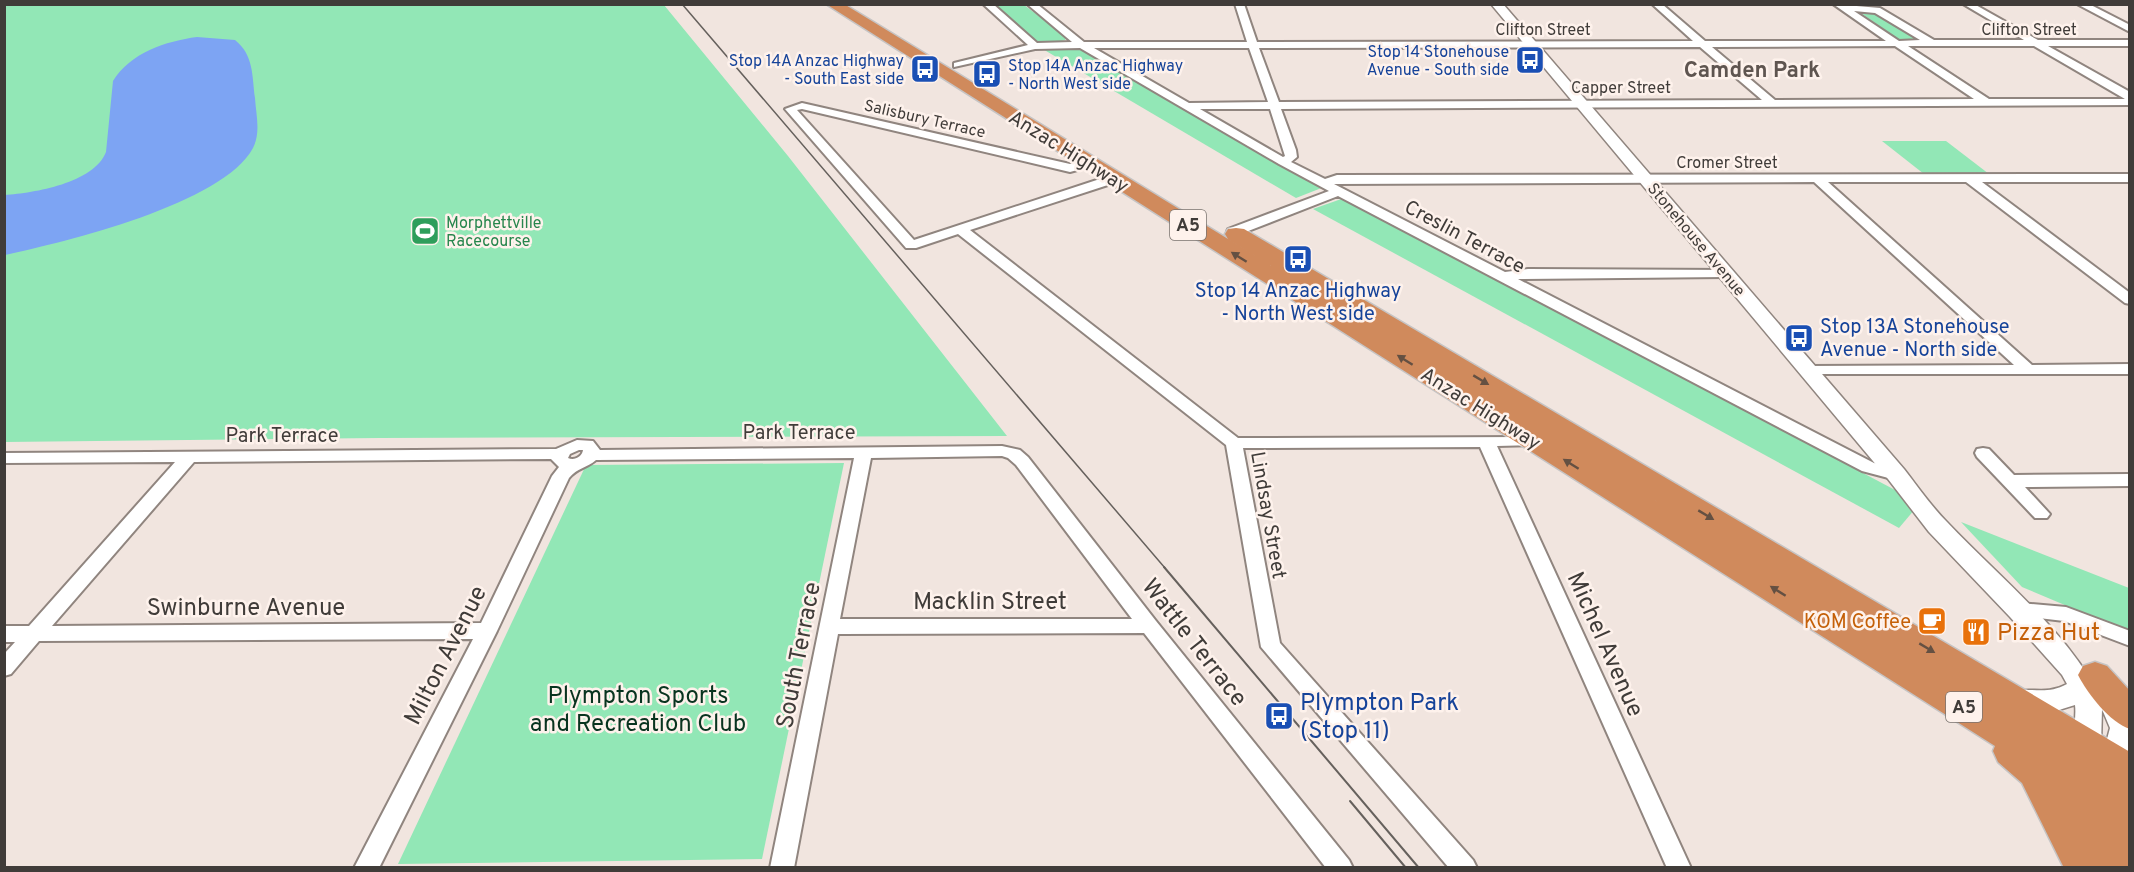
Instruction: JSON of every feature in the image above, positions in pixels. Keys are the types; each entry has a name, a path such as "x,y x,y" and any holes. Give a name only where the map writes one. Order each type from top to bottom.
{"highway":[{"name":"Anzac Highway","path":"844,6 958,65 990,92 1088,164 1113,179 1156,195"},
{"name":"Anzac Highway","path":"844,6 990,92 1156,195 1533,441 1608,487 1645,494 2011,698 2109,778"},
{"name":"Anzac Highway","path":"1178,209 1233,232 1607,456 1645,494 1845,633 2109,778"},
{"path":"1607,456 1619,469 1622,483 1608,487"},
{"path":"1845,633 1876,665 1963,719 2028,764 2044,785 2054,813 2103,857"},
{"path":"2089,681 2130,714"},
{"path":"2103,857 2109,778"}],"street":[{"path":"987,4 1035,46"},
{"name":"Creslin Terrace","path":"1031,4 1082,45 1282,162 1868,467 1896,474"},
{"path":"1239,4 1292,157 1282,162"},
{"name":"Stonehouse Avenue","path":"1496,4 1809,371 1937,526 2027,610 2071,668 2111,697 2124,728 2109,778"},
{"path":"1656,4 1773,104"},
{"path":"1967,4 2130,97"},
{"path":"2081,4 2130,29"},
{"path":"1840,6 1882,12 1931,43"},
{"path":"1840,6 1987,103"},
{"name":"Clifton Street","path":"958,65 1035,46 1082,45 2130,43"},
{"name":"Capper Street","path":"1186,106 2130,102"},
{"name":"Salisbury Terrace","path":"960,229 911,245 790,109 802,106 1070,168 1088,164"},
{"path":"1817,178 2027,369"},
{"path":"1969,178 2130,300"},
{"path":"960,229 1113,179"},
{"name":"Cromer Street","path":"1324,183 1337,179 2127,180"},
{"path":"1233,232 1339,191"},
{"name":"Lindsay Street","path":"960,229 1234,443 1271,647 1465,867"},
{"path":"1502,277 1528,273 1725,273"},
{"path":"1809,371 2130,369"},
{"name":"Michel Avenue","path":"1486,441 1679,867"},
{"path":"1234,443 1533,441"},
{"name":"Park Terrace","path":"4,458 565,460 567,448 582,444 592,448 592,454 1007,451"},
{"name":"Wattle Terrace","path":"1007,451 1022,461 1149,626 1341,867"},
{"name":"South Terrace","path":"782,867 863,453"},
{"path":"1983,453 2041,514"},
{"path":"4,668 189,457"},
{"name":"Milton Avenue","path":"366,867 487,631 561,476 565,460"},
{"path":"2010,481 2130,480"},
{"path":"2027,610 2080,618 2130,639"},
{"name":"Macklin Street","path":"830,627 1149,626"},
{"name":"Swinburne Avenue","path":"4,634 487,631"},
{"path":"2011,698 2049,704 2060,701 2089,681"}],"green space":[{"name":"Morphettville Racecourse","path":"4,5 664,5 788,156 1007,436 5,442"},
{"path":"991,5 1024,5 1067,37 1065,40 1054,43 1034,43"},
{"path":"1858,11 1872,11 1921,41 1906,42 1898,39"},
{"path":"1041,48 1075,48 1088,53 1324,187 1296,198"},
{"path":"1882,141 1946,141 1989,174 1924,174"},
{"path":"1344,198 1897,491 1915,509 1899,528 1313,209"},
{"name":"Plympton Sports and Recreation Club","path":"844,463 762,859 398,864 586,465"},
{"path":"1961,522 2129,588 2129,632 2022,587"}],"water":[{"path":"197,37 235,40 249,59 255,98 257,136 253,148 236,168 210,187 140,218 65,241 5,255 5,195 47,189 89,172 106,152 113,81 120,71 139,56 161,45"}],"tram line":[{"path":"682,4 1165,568"},
{"path":"1164,567 1419,868"},
{"path":"1350,801 1406,868"}],"place":[{"name":"Stop 14 Stonehouse Avenue - South side","path":"1530,60"},
{"name":"Stop 14A Anzac Highway - South East side","path":"925,69"},
{"name":"Stop 14A Anzac Highway - North West side","path":"987,74"},
{"name":"Morphettville Racecourse","path":"425,231"},
{"name":"Stop 14 Anzac Highway - North West side","path":"1298,259"},
{"name":"Stop 13A Stonehouse Avenue - North side","path":"1799,338"},
{"name":"KOM Coffee","path":"1932,621"},
{"name":"Pizza Hut","path":"1976,632"},
{"name":"Plympton Park (Stop 11)","path":"1279,716"}],"district":[{"name":"Camden Park","path":"1752,69"}]}
